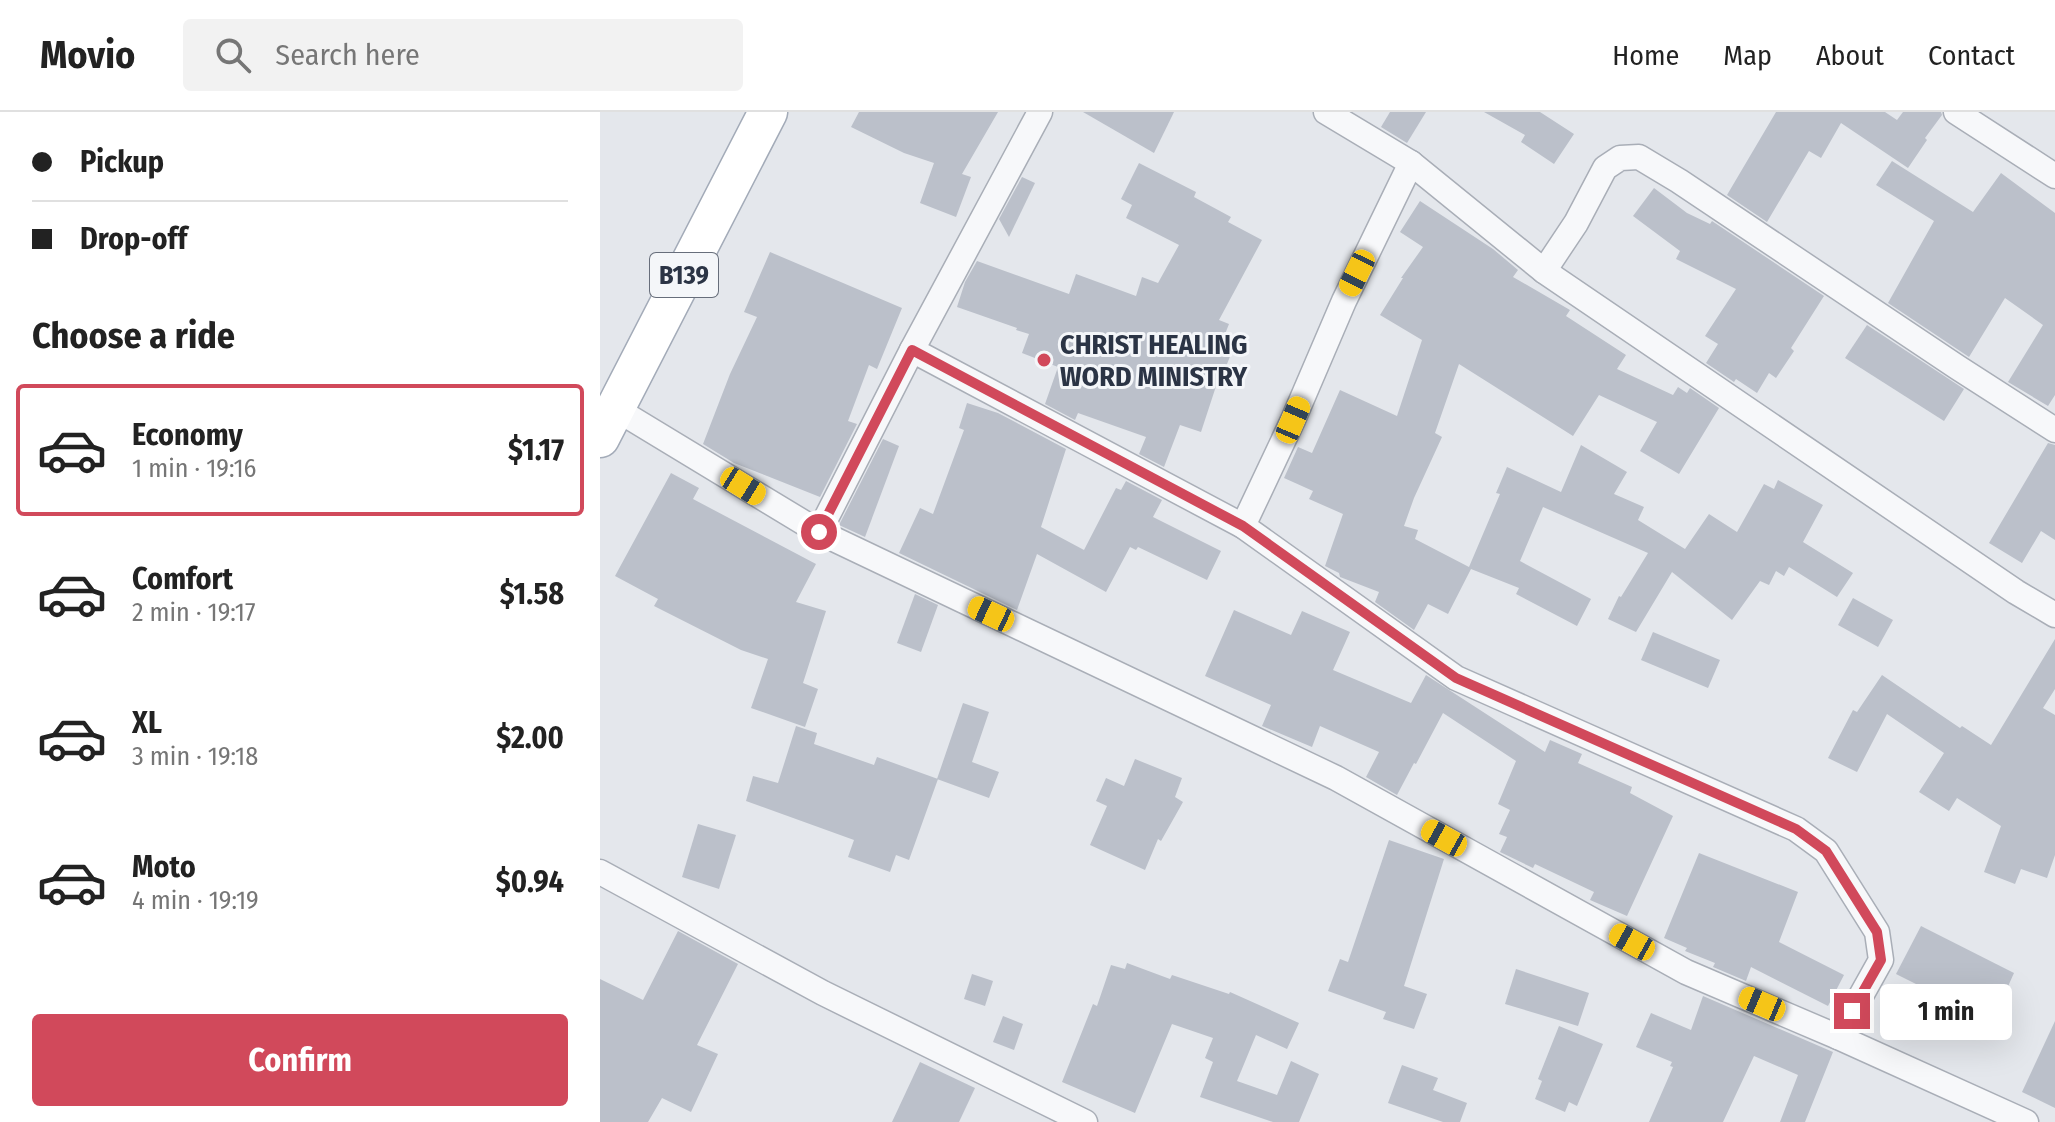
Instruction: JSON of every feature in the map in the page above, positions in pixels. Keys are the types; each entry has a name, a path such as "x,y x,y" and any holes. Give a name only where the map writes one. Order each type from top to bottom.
{"main road":[{"name":"B139","path":"608,423 768,112"}],"street":[{"path":"819,532 912,350 1040,112"},
{"path":"1326,112 1411,163 1544,271 2016,592 2055,615"},
{"path":"1956,112 2055,176"},
{"path":"1544,271 1576,223 1605,168 1620,158 1639,157 2055,430"},
{"path":"1243,526 1344,301 1411,163"},
{"path":"912,350 1243,526 1456,678 1796,829 1826,851 1877,932 1881,960 1838,1037"},
{"path":"608,423 819,532 1336,778 1686,972 2026,1122"},
{"path":"600,872 823,993 1085,1122"}],"building":[{"path":"859,112 998,112 962,174 971,177 956,217 920,203 934,163 904,153 851,127"},
{"path":"1083,112 1174,112 1154,153"},
{"path":"1390,112 1426,112 1407,143 1381,127"},
{"path":"1484,112 1540,112 1574,134 1554,164 1521,142 1525,135"},
{"path":"1776,112 1885,112 1897,120 1903,112 1941,112 1942,115 1908,168 1841,123 1821,158 1809,151 1767,222 1727,195"},
{"path":"1892,161 1973,212 2001,173 2055,213 2055,395 2048,406 2008,382 2043,325 2005,298 1969,357 1888,303 1934,221 1876,185"},
{"path":"1139,163 1196,192 1194,197 1231,217 1228,222 1262,240 1219,320 1229,324 1223,339 1235,344 1225,369 1222,368 1201,432 1180,425 1164,467 1139,454 1146,437 1078,413 1075,420 1045,404 1058,367 1022,353 1029,334 957,307 965,282 977,261 1069,294 1076,274 1136,296 1142,277 1158,283 1179,245 1126,218 1132,205 1121,199"},
{"path":"1022,177 1035,183 1009,237 999,219"},
{"path":"1654,188 1687,213 1710,224 1712,221 1824,296 1776,378 1769,373 1757,393 1706,363 1718,344 1705,336 1736,289 1676,259 1680,251 1633,216"},
{"path":"1420,201 1493,249 1518,270 1513,277 1570,310 1566,316 1626,355 1617,369 1673,395 1678,387 1687,393 1690,388 1719,408 1679,474 1640,451 1657,422 1599,395 1573,436 1459,364 1435,433 1442,437 1404,526 1418,530 1415,539 1469,567 1500,494 1496,493 1507,467 1561,492 1581,445 1627,472 1614,494 1644,507 1638,520 1685,549 1709,514 1737,532 1764,484 1774,489 1778,480 1823,505 1803,542 1853,573 1837,597 1789,567 1784,576 1776,571 1769,585 1760,581 1732,620 1672,572 1636,632 1608,619 1619,596 1648,553 1543,507 1520,561 1591,599 1577,626 1516,594 1519,588 1471,569 1448,614 1428,604 1414,630 1375,602 1379,592 1340,577 1339,573 1325,566 1343,514 1309,499 1313,491 1284,478 1298,447 1312,453 1340,390 1397,416 1422,340 1380,315 1423,247 1400,232"},
{"path":"770,252 902,308 877,369 869,365 848,421 857,424 820,497 734,463 703,444 730,374 757,317 744,312"},
{"path":"1867,325 1964,389 1944,421 1845,358"},
{"path":"967,403 998,413 1066,449 1041,527 1084,550 1116,488 1121,490 1126,481 1162,500 1153,517 1221,551 1207,580 1138,547 1136,550 1130,547 1106,592 1037,554 1017,610 899,553 920,508 933,514 964,430 959,428"},
{"path":"883,439 899,446 865,537 839,525"},
{"path":"2048,443 2055,445 2055,540 2041,531 2022,563 1989,543"},
{"path":"671,473 699,488 693,499 816,564 796,602 826,611 803,683 818,689 805,727 751,708 768,659 741,650 654,606 658,599 615,576"},
{"path":"915,594 938,605 921,652 897,643"},
{"path":"1853,598 1893,620 1878,647 1838,625"},
{"path":"1234,610 1291,635 1302,611 1350,632 1333,670 1411,703 1426,675 1545,752 1550,740 1582,754 1578,763 1632,787 1630,793 1673,816 1627,916 1590,900 1594,892 1535,864 1533,868 1500,852 1507,837 1499,834 1510,810 1498,804 1516,761 1443,713 1397,795 1366,777 1379,752 1320,726 1312,747 1262,726 1271,705 1205,676"},
{"path":"1653,632 1720,660 1708,688 1641,660"},
{"path":"2055,639 2055,689 2043,708 2055,715 2055,855 2047,878 2021,869 2015,884 1984,872 2001,826 1957,798 1949,811 1919,792 1944,753 1887,714 1857,772 1828,758 1853,710 1857,712 1882,675 1960,728 1962,726 1991,745"},
{"path":"963,703 989,712 972,762 999,772 989,798 937,779"},
{"path":"796,726 817,733 814,744 874,765 877,757 938,779 909,860 896,855 890,872 848,857 854,840 746,801 753,776 778,783"},
{"path":"1135,759 1182,778 1175,797 1183,802 1161,841 1158,839 1145,870 1090,845 1107,806 1096,801 1106,778 1124,786"},
{"path":"698,824 736,835 719,889 682,877"},
{"path":"1389,840 1444,859 1404,986 1427,994 1414,1029 1383,1019 1386,1012 1328,991 1340,959 1348,962"},
{"path":"1699,853 1798,892 1779,942 1844,975 1828,1006 1751,967 1746,981 1713,967 1715,963 1685,951 1687,948 1664,938"},
{"path":"1921,926 2014,973 1992,1022 1896,974"},
{"path":"678,931 738,964 697,1045 718,1054 691,1112 662,1098 648,1122 600,1122 600,979 643,1000"},
{"path":"1127,963 1170,979 1172,975 1230,992 1299,1023 1287,1049 1256,1035 1237,1081 1277,1095 1291,1061 1319,1074 1299,1122 1273,1122 1200,1097 1213,1062 1205,1058 1213,1038 1172,1024 1135,1113 1062,1082 1093,1004 1097,1006 1111,965 1125,969"},
{"path":"1516,969 1589,993 1578,1026 1505,1004"},
{"path":"972,974 993,981 985,1006 964,999"},
{"path":"1703,996 1833,1052 1805,1122 1780,1122 1798,1075 1754,1056 1723,1122 1649,1122 1673,1067 1670,1066 1672,1062 1636,1047 1651,1013 1691,1030"},
{"path":"1003,1016 1023,1024 1014,1050 993,1042"},
{"path":"2055,1021 2055,1108 2022,1092"},
{"path":"1559,1026 1603,1044 1577,1106 1569,1102 1565,1112 1535,1099 1542,1081 1538,1079"},
{"path":"920,1062 975,1088 959,1122 892,1122"},
{"path":"1402,1065 1438,1078 1433,1090 1467,1103 1460,1122 1443,1122 1388,1103"}],"place":[{"name":"CHRIST HEALING WORD MINISTRY","path":"1044,360"}],"route":[{"path":"819,532 912,350 1243,526 1456,678 1796,829 1826,851 1877,932 1881,960 1852,1011"}]}
